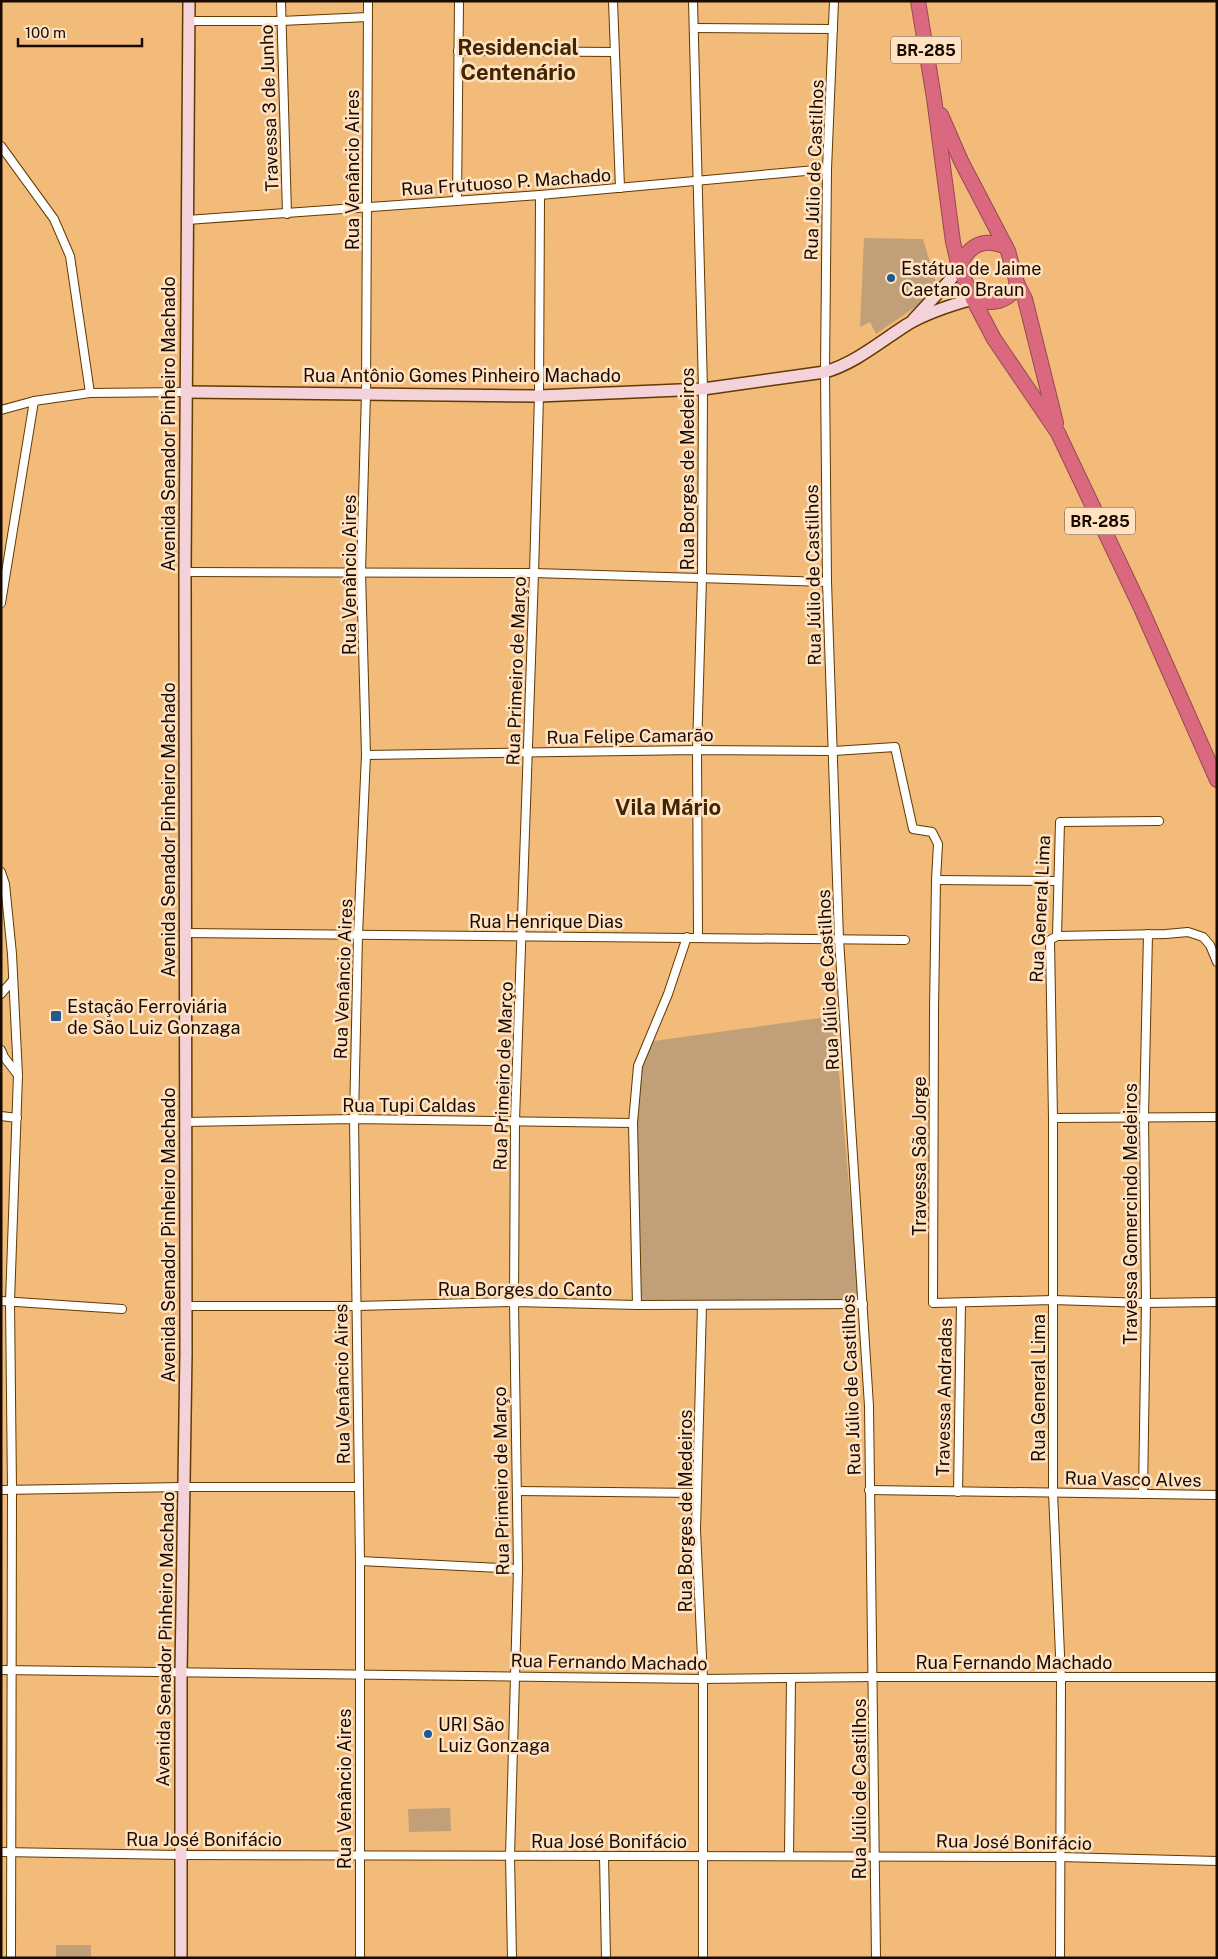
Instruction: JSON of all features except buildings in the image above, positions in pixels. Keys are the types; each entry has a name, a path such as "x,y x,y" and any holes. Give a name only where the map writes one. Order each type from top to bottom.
{"highway":[{"name":"BR-285","path":"918,1 959,267 994,339 1058,433 1141,608 1217,780"},
{"name":"BR-285","path":"934,98 961,160 1006,246 1018,279 1017,283 1025,299 1058,433"},
{"path":"959,267 964,256 978,244 987,242 1006,246"},
{"path":"973,299 992,303 1001,301 1016,289 1017,283"}],"main road":[{"name":"Avenida Senador Pinheiro Machado","path":"181,1958 181,1673 186,1306 185,572 189,1"},
{"name":"Rua Antônio Gomes Pinheiro Machado","path":"910,323 951,280 959,267"},
{"name":"Rua Antônio Gomes Pinheiro Machado","path":"186,392 539,396 703,389 825,372 842,367 910,323 946,307 973,299"}],"street":[{"name":"Travessa 3 de Junho","path":"281,1 287,214"},
{"name":"Rua Venâncio Aires","path":"360,1958 358,1674 360,1562 354,1119 358,935 366,755 361,572 366,393 368,1"},
{"path":"457,201 459,1"},
{"path":"613,1 620,188"},
{"name":"Rua Borges de Medeiros","path":"693,1 703,389 702,578 697,750 698,937"},
{"name":"Rua Júlio de Castilhos","path":"834,1 827,170 825,372 827,582 839,939 869,1406 874,1677 876,1958"},
{"path":"189,22 281,21 368,17"},
{"path":"694,28 833,29"},
{"path":"458,52 614,52"},
{"path":"1,146 54,219 70,256 90,393"},
{"name":"Rua Frutuoso P. Machado","path":"187,220 540,195 827,170"},
{"name":"Rua Primeiro de Março","path":"512,1958 510,1856 518,1569 514,1302 515,1120 523,936 539,396 540,195"},
{"name":"Rua Antônio Gomes Pinheiro Machado","path":"1,410 34,401 90,393 186,392"},
{"path":"1,603 3,577 34,401"},
{"path":"185,572 534,573 827,582"},
{"name":"Rua Felipe Camarão","path":"366,755 834,750 894,747"},
{"name":"Travessa São Jorge","path":"894,747 913,829 932,832 938,844 934,1010 933,1303 961,1303"},
{"name":"Rua General Lima","path":"1060,1958 1061,1678 1053,1492 1053,1118 1050,940 1057,936 1060,822 1159,820"},
{"path":"1,872 6,893 18,1075 10,1300 12,1490 11,1958"},
{"path":"936,880 1058,881"},
{"path":"1057,936 1188,932 1203,937 1210,945 1217,962"},
{"name":"Rua Henrique Dias","path":"186,933 906,940"},
{"name":"Travessa Gomercindo Medeiros","path":"1143,1494 1146,1303 1144,1116 1148,934"},
{"path":"637,1305 633,1123 638,1066 668,994 687,937"},
{"path":"1,994 13,980"},
{"path":"1,1050 18,1075"},
{"path":"1,1116 17,1118"},
{"path":"1053,1118 1217,1117"},
{"name":"Rua Tupi Caldas","path":"185,1122 354,1119 633,1123"},
{"path":"1,1301 10,1300 122,1309"},
{"path":"961,1303 1053,1300 1146,1303 1217,1302"},
{"name":"Rua Borges do Canto","path":"186,1306 357,1306 514,1302 637,1305 863,1304"},
{"name":"Travessa Andradas","path":"958,1492 961,1303"},
{"name":"Rua Borges de Medeiros","path":"702,1305 696,1530 703,1679 702,1958"},
{"path":"1,1490 359,1487"},
{"name":"Rua Vasco Alves","path":"870,1490 1217,1495"},
{"path":"518,1491 697,1493"},
{"path":"360,1562 518,1569"},
{"name":"Rua Fernando Machado","path":"1,1670 703,1679 1217,1677"},
{"path":"789,1856 792,1679"},
{"name":"Rua José Bonifácio","path":"1,1852 180,1855 1059,1857 1217,1861"},
{"path":"604,1856 606,1958"}],"shaded area":[{"path":"864,238 923,239 936,283 927,299 876,334 870,322 860,327"},
{"path":"834,1016 859,1300 639,1303 634,1122 640,1066 654,1041"},
{"path":"450,1808 451,1831 409,1832 408,1809"},
{"path":"56,1945 91,1945 91,1958 56,1958"}],"place":[{"name":"Estátua de Jaime Caetano Braun","path":"891,278"},
{"name":"Estação Ferroviária de São Luiz Gonzaga","path":"56,1016"},
{"name":"URI São Luiz Gonzaga","path":"428,1734"}],"district":[{"name":"Residencial Centenário","path":"518,60"},
{"name":"Vila Mário","path":"668,807"}]}
